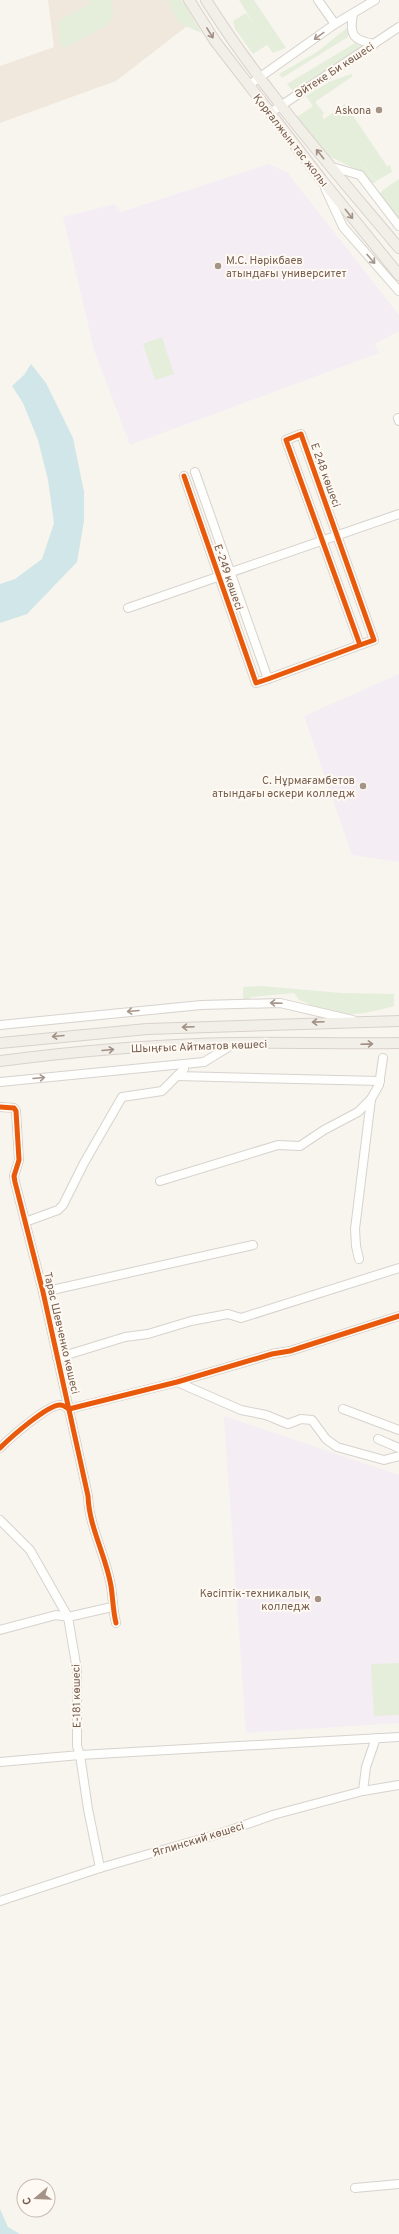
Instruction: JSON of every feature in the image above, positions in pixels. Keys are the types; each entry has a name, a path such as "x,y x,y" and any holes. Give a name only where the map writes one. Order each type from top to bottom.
{"main road":[{"name":"Қорғалжын тас жолы","path":"189,0 215,41 322,180 399,275"},
{"name":"Қорғалжын тас жолы","path":"206,0 224,28 281,105 399,248"},
{"name":"Шыңғыс Айтматов көшесі","path":"0,1043 146,1029 355,1021 399,1021"},
{"name":"Шыңғыс Айтматов көшесі","path":"0,1061 49,1054 146,1047 235,1043 399,1042"}],"street":[{"path":"318,0 335,24"},
{"path":"249,85 335,24 375,0"},
{"path":"353,14 351,24 353,34 359,40 374,44"},
{"name":"Әйтеке Би көшесі","path":"270,113 399,28"},
{"path":"332,168 360,175 399,226"},
{"path":"322,180 343,227 399,291"},
{"name":"Е 248 көшесі","path":"256,683 374,640 301,434 286,440 360,645"},
{"path":"196,472 229,573 268,679"},
{"name":"Е-249 көшесі","path":"184,476 256,683"},
{"path":"128,608 399,514"},
{"path":"0,1025 193,1006 280,1003 355,1021"},
{"path":"0,1082 204,1062 235,1043"},
{"path":"160,1180 278,1145 300,1146 324,1130 358,1112 371,1099 380,1081 383,1058"},
{"path":"25,1222 58,1210 63,1205 84,1163 122,1097 162,1091 184,1069"},
{"path":"177,1076 380,1081"},
{"path":"359,1259 355,1230 371,1099"},
{"name":"Тарас Шевченко көшесі","path":"0,1108 14,1108 16,1111 19,1160 14,1176 69,1409 88,1496 89,1510 111,1586 112,1607 116,1623"},
{"path":"42,1292 253,1245"},
{"path":"57,1358 125,1337 148,1334 191,1321 228,1314 241,1318 399,1268"},
{"path":"0,1448 16,1432 52,1406 61,1404 69,1409 177,1382 272,1354 290,1351 399,1316"},
{"path":"177,1382 241,1410 266,1415 288,1424 301,1419 312,1420 326,1439 337,1447 384,1460 399,1456"},
{"path":"343,1409 399,1430"},
{"path":"378,1439 399,1448"},
{"name":"Е-181 көшесі","path":"0,1520 30,1550 56,1593 68,1617 77,1670 77,1746 80,1755 88,1809 100,1868"},
{"path":"0,1630 56,1615 68,1617 112,1607"},
{"path":"0,1762 80,1755 399,1737"},
{"path":"364,1791 366,1767 376,1738"},
{"name":"Яглинский көшесі","path":"0,1901 100,1868 202,1839 273,1814 364,1791 399,1785"},
{"path":"355,2188 399,2184"}],"shaded area":[{"path":"48,0 179,0 191,23 116,81 0,123 0,66 54,47"},
{"name":"М.С. Нәрікбаев атындағы университет","path":"268,164 287,172 399,315 399,331 375,344 379,353 130,445 94,350 63,217 115,204 121,212"},
{"path":"31,364 46,383 73,438 84,492 84,521 77,562 27,614 0,623 0,584 15,579 42,559 54,523 48,480 38,440 23,403 12,386 24,375"},
{"name":"С. Нұрмағамбетов атындағы әскери колледж","path":"399,674 399,862 352,855 304,716"},
{"name":"Кәсіптік-техникалық колледж","path":"224,1416 399,1475 399,1723 246,1733"},
{"path":"0,2209 8,2227 20,2234 0,2234"}],"green space":[{"path":"88,0 111,0 113,14 109,24 67,47 61,47 57,22 90,4"},
{"path":"168,0 182,0 202,33 178,23"},
{"path":"239,0 254,0 286,48 273,53 267,45 253,54 235,29 233,21 246,13 254,24"},
{"path":"348,27 348,37 282,78 279,74 317,52"},
{"path":"355,43 363,48 294,92 287,84"},
{"path":"351,74 353,76 315,102 324,113 322,116 324,119 345,104 387,166 390,165 392,172 376,181 356,156 376,182 371,184 359,171 329,156 297,117 313,106 306,96 329,82"},
{"path":"399,179 399,220 379,195 383,190"},
{"path":"162,337 174,374 155,380 143,344"},
{"path":"262,986 342,993 394,994 394,1006 358,1014 348,1015 329,1013 318,1010 299,1000 294,993 252,997 243,1002 243,987"},
{"path":"399,1663 399,1715 374,1716 371,1664"}],"cycle path":[{"path":"184,476 256,683 268,679 374,640 301,434 286,440 360,645"},
{"path":"0,1107 14,1108 16,1111 19,1160 14,1176 15,1182 43,1292 88,1496 91,1519 109,1575 116,1623"},
{"path":"0,1448 29,1422 55,1406 62,1405 69,1409 177,1382 272,1354 290,1351 399,1316"}],"place":[{"name":"Askona","path":"379,110"},
{"name":"М.С. Нәрікбаев атындағы университет","path":"218,266"},
{"name":"С. Нұрмағамбетов атындағы әскери колледж","path":"363,786"},
{"name":"Кәсіптік-техникалық колледж","path":"318,1599"}]}
